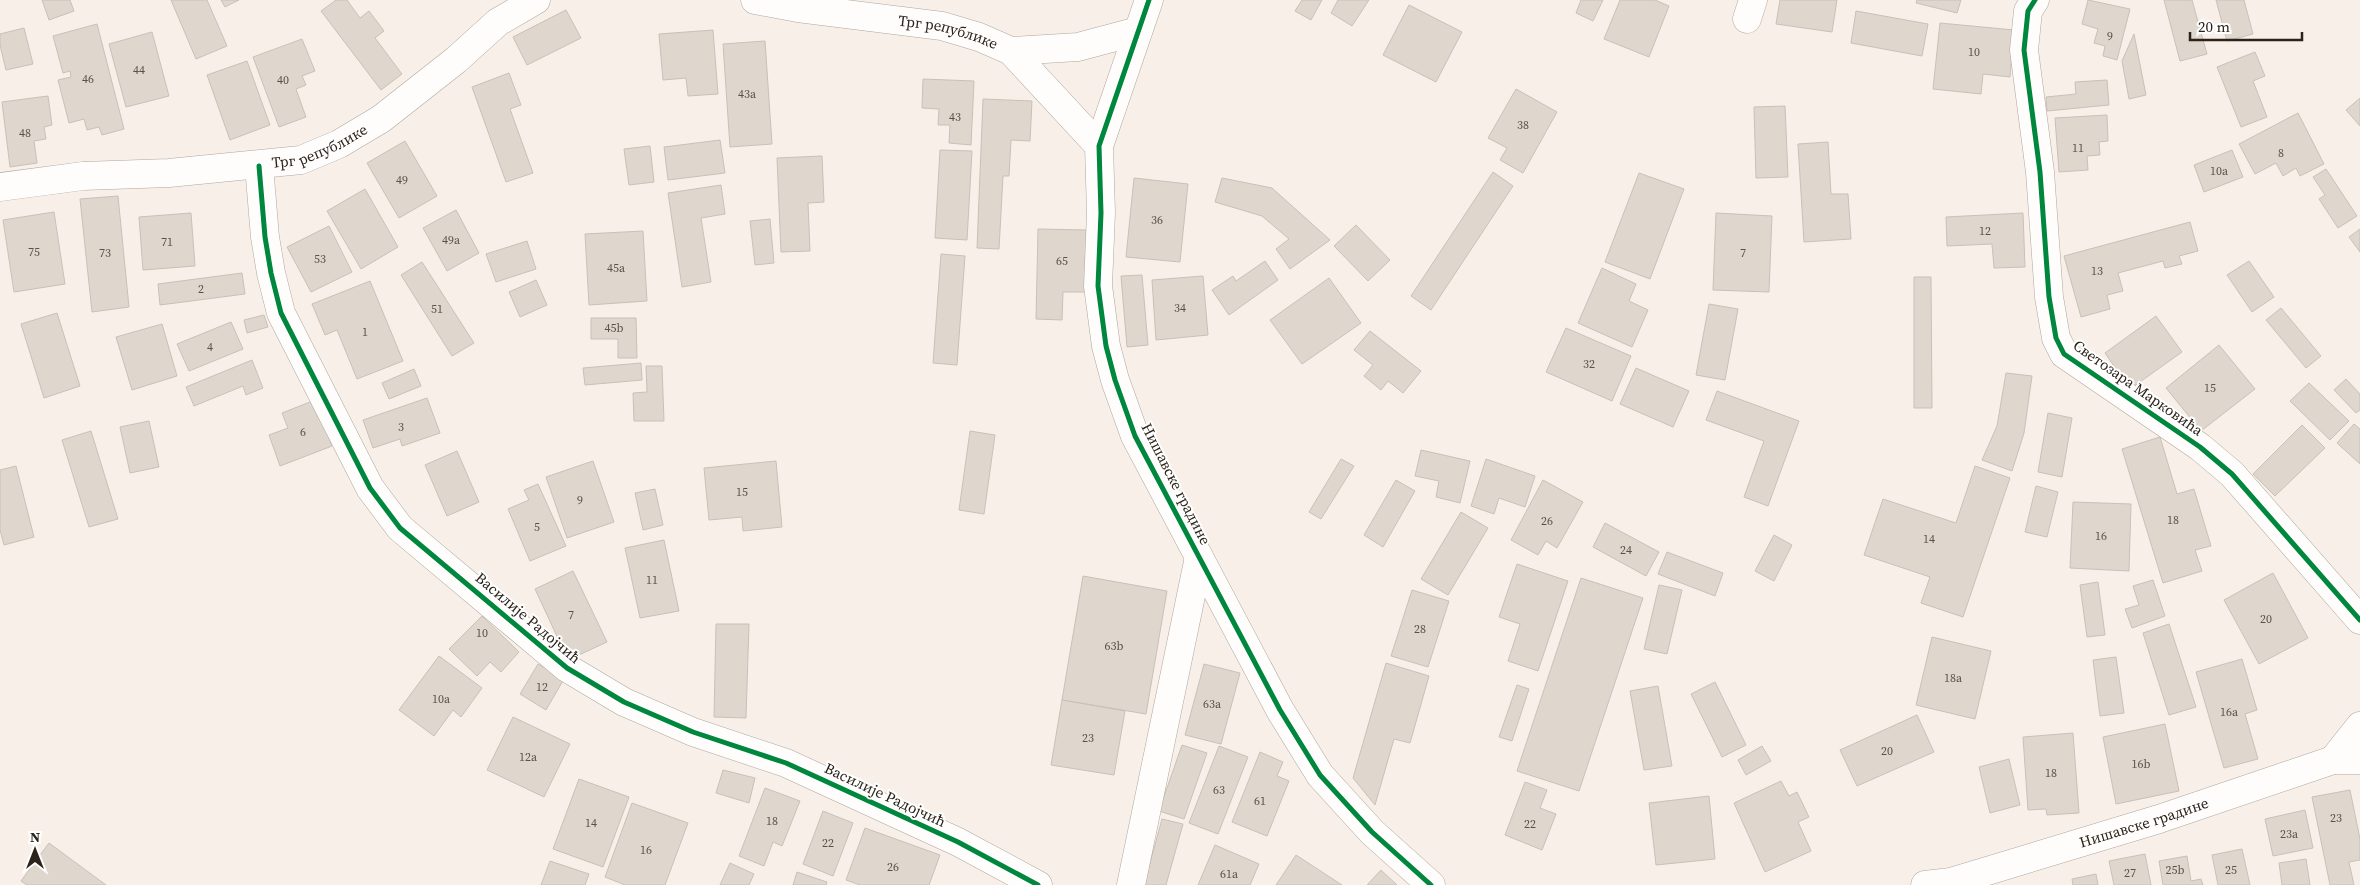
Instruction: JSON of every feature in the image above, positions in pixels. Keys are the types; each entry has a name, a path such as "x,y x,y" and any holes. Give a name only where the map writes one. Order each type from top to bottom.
{"street":[{"name":"Трг републике","path":"0,187 83,176 169,173 259,166 301,160 348,139 381,119 456,60 498,22 536,0"},
{"name":"Трг републике","path":"755,0 798,8 942,26 1011,51 1099,146"},
{"name":"Нишавске градине","path":"1149,0 1099,146 1101,212 1098,286 1106,346 1135,436 1280,710 1320,775 1372,832 1431,885"},
{"name":"Светозара Марковића","path":"2035,0 2028,11 2024,50 2040,172 2049,297 2056,338 2064,354 2200,448 2232,474 2360,620"},
{"path":"1011,51 1078,47 1138,31"},
{"name":"Василије Радојчић","path":"259,166 265,237 281,314 370,488 400,528 567,668 624,702 693,732 786,763 958,842 1038,885"},
{"path":"1131,885 1199,557"},
{"path":"2333,760 2360,726"},
{"name":"Нишавске градине","path":"1926,885 1951,882 2158,820 2333,760 2360,760"}],"building":[{"path":"42,0 70,0 74,11 49,20"},
{"path":"171,0 207,0 227,46 196,59"},
{"path":"221,0 239,0 225,7"},
{"path":"336,0 347,0 360,18 369,11 384,31 375,38 402,74 381,90 321,11"},
{"path":"1302,0 1322,0 1311,20 1295,11"},
{"path":"1338,0 1369,0 1352,26 1331,13"},
{"path":"1581,0 1603,0 1593,21 1576,13"},
{"path":"1620,0 1655,0 1669,6 1649,57 1604,39"},
{"path":"1780,0 1837,0 1832,32 1776,24"},
{"path":"1917,0 1961,0 1957,13 1916,3"},
{"path":"2088,0 2130,9 2117,60 2103,56 2105,46 2094,43 2098,29 2082,24"},
{"path":"2164,0 2192,0 2207,54 2180,61"},
{"path":"2216,0 2244,0 2253,34 2227,41"},
{"path":"1409,5 1462,32 1436,82 1383,55"},
{"path":"566,10 581,38 527,65 513,37"},
{"path":"1856,11 1928,24 1922,56 1851,43"},
{"path":"1940,23 2014,30 2010,77 1983,74 1981,94 1933,89"},
{"path":"97,24 124,129 102,135 99,127 87,130 84,119 69,123 58,80 71,77 70,71 63,73 53,36"},
{"path":"24,28 33,64 6,70 0,45 0,34"},
{"path":"713,30 718,94 688,96 686,78 663,80 659,34"},
{"path":"152,32 169,96 126,107 109,44"},
{"path":"2134,34 2146,95 2129,99 2122,61"},
{"path":"302,39 315,71 302,76 306,85 296,89 306,117 279,127 253,57"},
{"path":"765,41 772,144 730,147 723,44"},
{"path":"2255,52 2265,76 2253,81 2267,117 2241,127 2217,67"},
{"path":"247,61 270,125 230,140 207,75"},
{"path":"509,73 521,105 510,109 533,173 506,182 472,87"},
{"path":"923,79 974,81 971,145 949,143 950,125 938,125 939,109 922,108"},
{"path":"2107,80 2109,105 2047,111 2046,97 2076,94 2075,82"},
{"path":"1516,89 1557,112 1523,173 1500,160 1507,148 1488,138"},
{"path":"48,96 52,125 44,127 46,139 34,141 37,163 10,167 2,102"},
{"path":"2360,98 2360,126 2346,110"},
{"path":"983,99 1032,101 1030,141 1011,140 1009,176 1003,176 999,249 977,248"},
{"path":"1785,106 1788,177 1756,178 1754,107"},
{"path":"2298,113 2324,164 2300,176 2296,168 2283,176 2276,163 2255,174 2239,144"},
{"path":"2107,115 2108,141 2099,142 2100,155 2087,156 2088,170 2059,172 2055,118"},
{"path":"720,140 725,173 668,180 664,147"},
{"path":"405,141 437,196 399,218 367,163"},
{"path":"1828,142 1831,194 1848,194 1851,239 1804,242 1798,144"},
{"path":"650,146 654,182 629,185 624,149"},
{"path":"940,150 972,151 967,240 935,238"},
{"path":"2232,150 2243,177 2204,192 2194,165"},
{"path":"822,156 824,202 808,203 810,251 781,252 777,158"},
{"path":"2326,169 2357,216 2338,228 2319,199 2325,195 2313,177"},
{"path":"1493,172 1513,186 1431,310 1411,296"},
{"path":"1639,173 1684,189 1650,279 1605,262"},
{"path":"1134,178 1188,184 1180,262 1126,257"},
{"path":"1222,178 1272,188 1330,240 1290,269 1276,249 1289,239 1262,216 1215,202"},
{"path":"721,185 725,214 701,218 711,282 682,287 668,193"},
{"path":"365,189 398,247 361,269 327,211"},
{"path":"118,196 129,307 92,312 80,199"},
{"path":"456,210 479,253 447,271 423,228"},
{"path":"54,212 65,284 14,292 3,220"},
{"path":"191,213 195,266 143,270 139,217"},
{"path":"1716,213 1772,216 1769,292 1713,290"},
{"path":"2023,213 2025,267 1994,268 1992,244 1947,246 1946,217"},
{"path":"770,219 774,263 755,265 750,221"},
{"path":"2190,222 2198,251 2179,256 2182,264 2165,268 2163,261 2118,273 2123,291 2107,295 2110,309 2081,317 2064,256"},
{"path":"1356,225 1390,260 1368,281 1334,246"},
{"path":"329,226 352,272 311,292 287,247"},
{"path":"1038,229 1088,230 1087,292 1063,292 1062,320 1036,319"},
{"path":"2360,229 2360,252 2349,237"},
{"path":"643,231 647,301 589,305 585,234"},
{"path":"527,241 536,269 496,282 486,254"},
{"path":"941,254 965,256 957,365 933,363"},
{"path":"1265,261 1278,280 1229,315 1212,290 1233,276 1236,281"},
{"path":"2249,261 2274,297 2252,312 2227,275"},
{"path":"422,262 474,343 452,356 401,275"},
{"path":"1602,268 1636,284 1629,301 1648,310 1632,347 1578,323"},
{"path":"242,273 245,294 160,305 158,284"},
{"path":"1142,275 1148,345 1127,347 1121,276"},
{"path":"1203,276 1208,335 1156,340 1152,280"},
{"path":"1914,277 1931,277 1932,408 1914,408"},
{"path":"1329,278 1361,323 1302,364 1270,320"},
{"path":"536,280 547,305 520,317 509,292"},
{"path":"370,281 403,361 357,379 337,330 325,335 312,304"},
{"path":"1709,304 1738,309 1725,380 1696,375"},
{"path":"2281,308 2321,356 2306,368 2266,320"},
{"path":"57,313 80,386 44,398 21,324"},
{"path":"264,315 268,327 247,333 244,320"},
{"path":"2156,316 2182,352 2130,389 2105,353"},
{"path":"591,318 636,318 637,358 618,358 618,339 591,339"},
{"path":"231,322 243,349 189,371 177,344"},
{"path":"162,324 177,376 132,390 116,337"},
{"path":"1566,328 1631,356 1612,401 1546,372"},
{"path":"1370,331 1421,371 1403,393 1388,381 1381,390 1364,376 1373,365 1354,350"},
{"path":"2219,345 2255,389 2201,431 2166,388"},
{"path":"252,360 263,388 246,395 243,386 194,406 186,387"},
{"path":"641,363 642,380 585,385 583,368"},
{"path":"646,366 662,366 664,421 634,421 633,393 647,392"},
{"path":"1636,368 1689,391 1673,427 1620,404"},
{"path":"414,369 421,386 389,399 382,383"},
{"path":"2006,373 2032,376 2024,433 2012,471 1982,460 1997,426"},
{"path":"2346,379 2360,394 2360,410 2356,413 2334,390"},
{"path":"2309,383 2349,421 2330,440 2290,401"},
{"path":"1717,391 1799,421 1768,506 1744,497 1764,441 1706,420"},
{"path":"427,398 440,433 402,446 400,439 373,448 363,420"},
{"path":"315,400 332,446 280,466 269,435 288,428 282,413"},
{"path":"2048,413 2072,418 2062,477 2038,472"},
{"path":"149,421 159,467 130,473 120,427"},
{"path":"2354,424 2360,429 2360,464 2337,443"},
{"path":"2302,425 2325,448 2275,496 2253,474"},
{"path":"91,431 118,519 89,527 62,440"},
{"path":"970,431 995,435 984,514 959,510"},
{"path":"2160,437 2177,494 2194,489 2211,546 2195,550 2202,571 2163,583 2122,449"},
{"path":"1421,450 1470,461 1460,503 1436,497 1439,481 1415,476"},
{"path":"457,451 479,502 447,516 425,465"},
{"path":"1341,459 1354,466 1321,519 1309,512"},
{"path":"1486,459 1535,476 1525,507 1499,498 1494,514 1471,506"},
{"path":"593,461 614,522 567,538 546,477"},
{"path":"776,461 782,527 743,531 742,517 709,520 704,468"},
{"path":"16,466 34,537 4,545 0,530 0,470"},
{"path":"1975,466 2010,478 1963,617 1921,603 1930,577 1864,555 1883,499 1956,523"},
{"path":"1396,480 1415,491 1383,547 1364,535"},
{"path":"1543,480 1583,502 1557,548 1546,541 1538,555 1511,540"},
{"path":"538,484 566,546 530,561 508,509 529,500 524,490"},
{"path":"2036,486 2058,492 2047,537 2025,532"},
{"path":"655,489 663,525 643,530 635,493"},
{"path":"2073,502 2131,504 2129,571 2070,568"},
{"path":"1461,512 1488,528 1448,595 1421,579"},
{"path":"1605,523 1659,552 1646,576 1593,547"},
{"path":"1774,535 1792,545 1774,581 1755,571"},
{"path":"664,540 679,611 640,618 625,548"},
{"path":"1667,552 1723,573 1715,596 1658,574"},
{"path":"1517,564 1568,581 1538,671 1508,661 1520,624 1499,617"},
{"path":"573,571 607,642 568,660 535,589"},
{"path":"2273,573 2308,638 2259,664 2224,600"},
{"path":"1083,576 1167,591 1146,714 1062,700"},
{"path":"1581,578 1643,598 1579,791 1517,771"},
{"path":"2153,580 2165,616 2132,628 2125,609 2139,605 2133,586"},
{"path":"2098,582 2105,635 2087,637 2080,585"},
{"path":"1659,585 1682,590 1667,654 1644,649"},
{"path":"1412,590 1449,601 1428,667 1391,656"},
{"path":"482,616 519,652 501,672 490,662 477,676 449,649"},
{"path":"716,624 749,624 746,718 714,717"},
{"path":"2169,624 2196,707 2169,715 2143,633"},
{"path":"1932,637 1991,651 1975,719 1916,705"},
{"path":"439,656 482,688 461,717 453,710 434,736 399,710"},
{"path":"2116,657 2124,713 2100,716 2093,660"},
{"path":"2242,659 2257,710 2245,714 2258,759 2224,768 2196,672"},
{"path":"1386,663 1429,676 1410,743 1394,739 1375,805 1353,778"},
{"path":"538,664 564,679 546,710 520,694"},
{"path":"1204,664 1240,673 1221,744 1185,735"},
{"path":"1715,682 1746,745 1722,757 1691,694"},
{"path":"1517,685 1529,689 1512,741 1499,737"},
{"path":"1658,686 1672,766 1644,770 1630,691"},
{"path":"1062,700 1125,711 1114,775 1051,765"},
{"path":"1917,715 1934,752 1857,786 1840,750"},
{"path":"513,717 570,744 544,797 487,770"},
{"path":"2165,724 2179,791 2116,804 2103,737"},
{"path":"2073,733 2079,813 2047,815 2046,809 2028,810 2023,737"},
{"path":"1182,745 1207,753 1184,819 1159,811"},
{"path":"1219,746 1248,757 1218,834 1189,823"},
{"path":"1762,746 1771,761 1746,775 1738,760"},
{"path":"1260,752 1283,762 1277,776 1289,781 1267,836 1232,822"},
{"path":"2009,759 2020,805 1990,813 1979,767"},
{"path":"723,770 755,778 749,803 716,793"},
{"path":"579,779 629,797 603,867 553,849"},
{"path":"1781,781 1789,796 1797,792 1809,817 1798,822 1811,851 1765,872 1734,803"},
{"path":"1525,782 1547,790 1540,808 1556,814 1542,850 1505,835"},
{"path":"765,788 800,801 782,846 773,842 764,866 739,856"},
{"path":"2350,790 2360,839 2360,860 2349,862 2354,885 2330,885 2312,797"},
{"path":"1709,796 1715,859 1656,865 1649,803"},
{"path":"632,803 688,823 665,885 625,885 605,877"},
{"path":"2305,810 2313,848 2273,856 2265,819"},
{"path":"823,811 853,823 833,876 803,864"},
{"path":"1162,819 1183,824 1166,885 1144,885"},
{"path":"865,828 940,855 929,885 860,885 846,880"},
{"path":"49,843 106,885 27,885 21,881"},
{"path":"1215,845 1259,864 1250,885 1198,885"},
{"path":"2242,849 2250,885 2218,885 2212,855"},
{"path":"2145,854 2151,885 2114,885 2109,861"},
{"path":"1296,855 1342,885 1276,885"},
{"path":"2187,856 2191,881 2201,879 2203,885 2163,885 2159,861"},
{"path":"2306,859 2310,885 2282,885 2279,863"},
{"path":"550,861 589,874 585,885 541,885"},
{"path":"730,863 754,874 749,885 720,885"},
{"path":"1381,870 1397,885 1367,885"},
{"path":"797,872 827,882 826,885 793,885"},
{"path":"2096,874 2098,885 2073,885 2072,879"}],"cycle path":[{"path":"1149,0 1099,146 1101,213 1098,286 1106,346 1115,380 1135,436 1280,710 1320,775 1372,832 1431,885"},
{"path":"2035,0 2028,11 2024,50 2040,172 2049,297 2056,338 2064,354 2200,447 2232,474 2360,620"},
{"path":"259,166 265,237 271,273 281,313 370,488 400,528 567,668 624,702 693,732 786,763 958,842 1038,885"}]}
